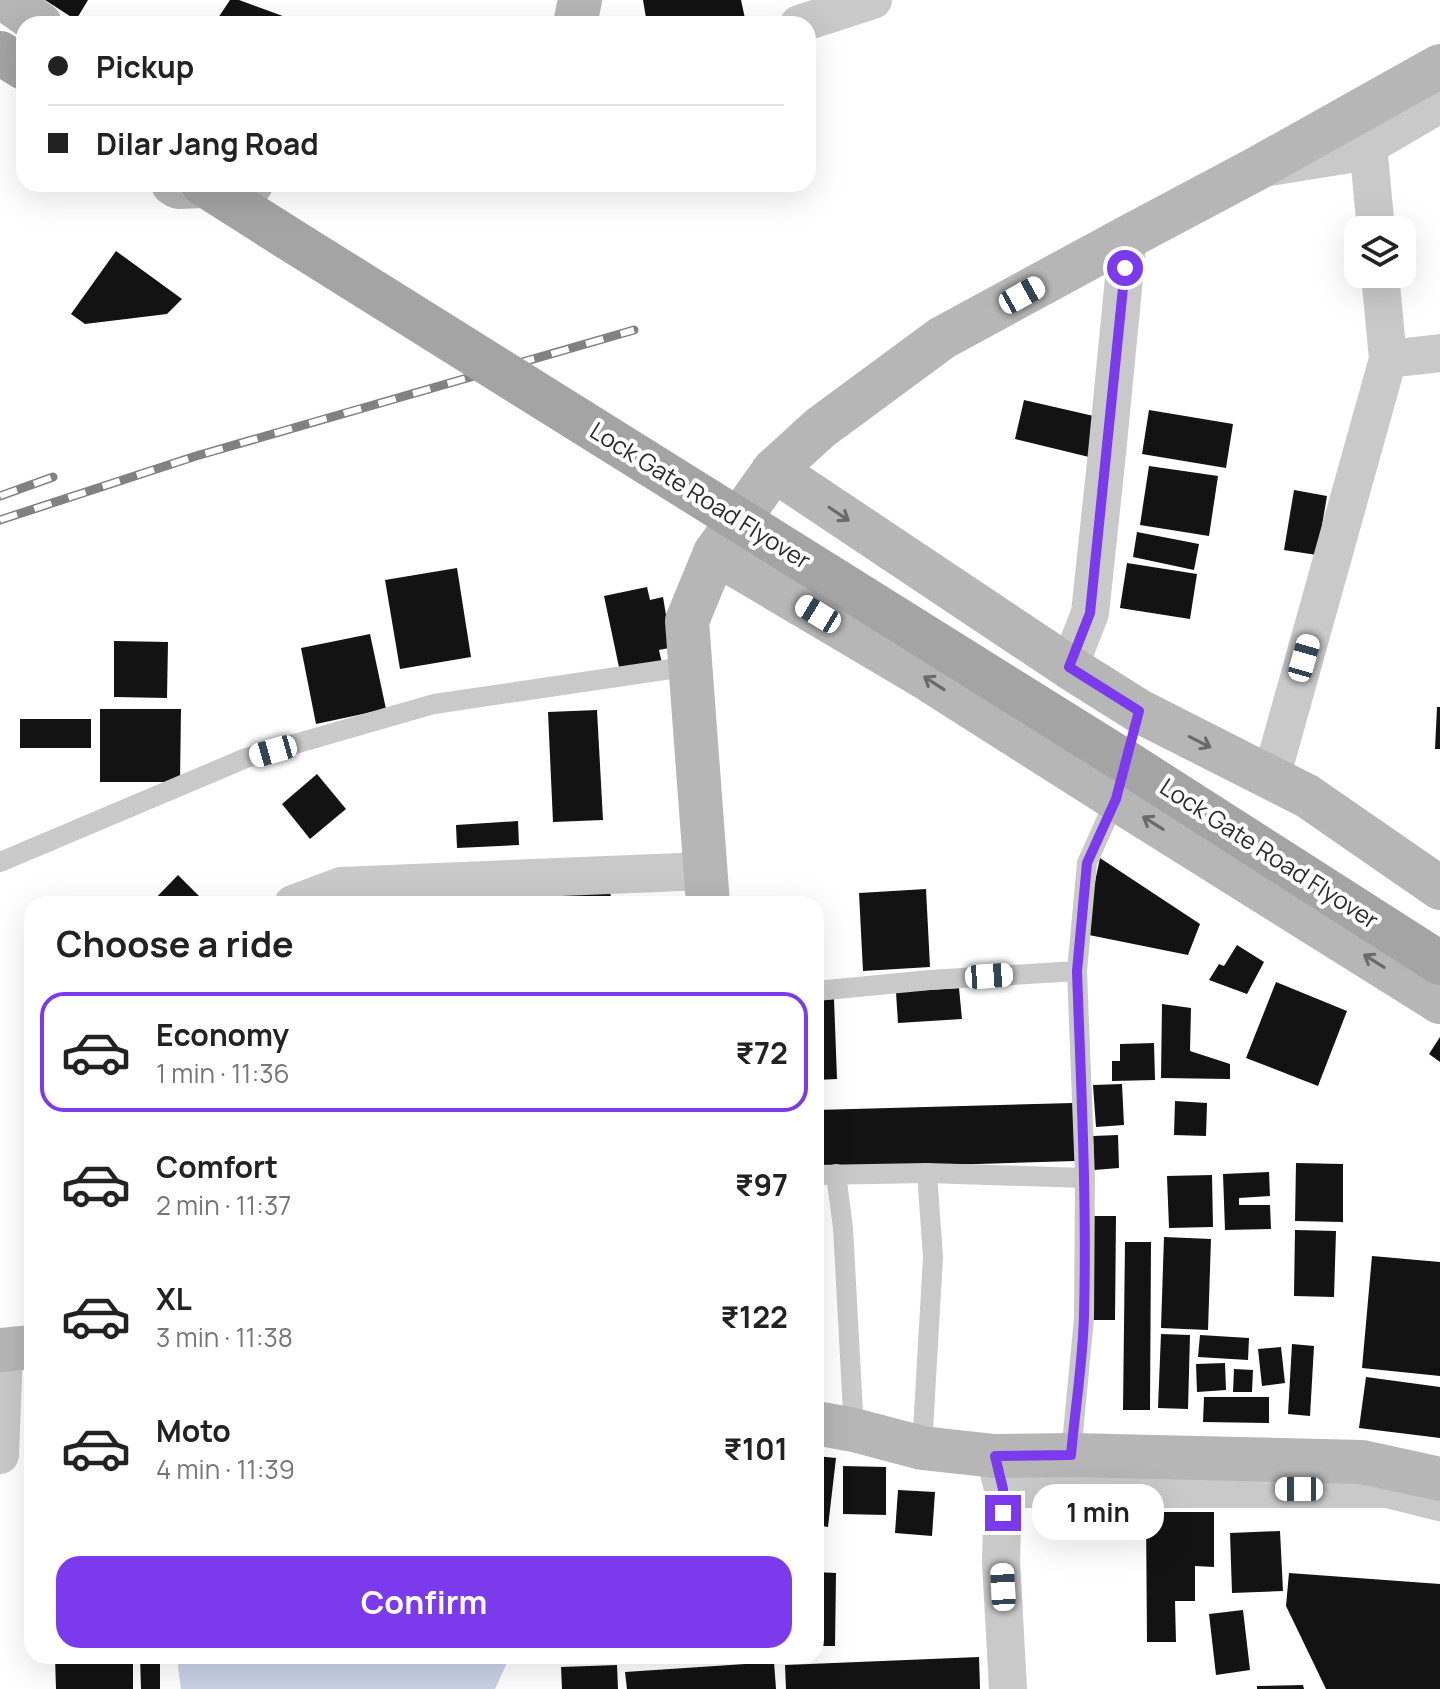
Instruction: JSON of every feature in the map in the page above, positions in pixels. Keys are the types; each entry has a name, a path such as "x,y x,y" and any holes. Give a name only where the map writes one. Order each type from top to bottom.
{"main road":[{"name":"Lock Gate Road Flyover","path":"198,192 331,266 1121,759 1440,963"}],"street":[{"path":"6,0 29,16"},
{"path":"816,18 873,0"},
{"path":"1353,134 1440,66"},
{"path":"314,896 341,886 707,888 687,621 715,553 774,470 820,428 942,338 1256,169 1440,104"},
{"path":"1353,134 1373,216"},
{"path":"1069,667 1090,613 1128,237"},
{"path":"1271,778 1388,359 1381,288"},
{"path":"1388,359 1440,353"},
{"path":"774,470 1069,667 1135,726 1271,778 1307,796 1440,888"},
{"path":"715,553 921,675 1440,1002"},
{"path":"0,1455 12,1349"},
{"path":"835,1427 922,1448 999,1472 1388,1489 1440,1502"},
{"path":"999,1472 1071,1455 1362,1462 1440,1479"},
{"path":"999,1472 1008,1689"}],"lane":[{"path":"0,862 246,758 434,704 691,666"},
{"path":"1071,1455 1084,1318 1085,1178 1077,971 1087,863 1116,799 1135,726"},
{"path":"824,990 1077,971"},
{"path":"835,1427 843,1228 826,1174 927,1173 1085,1178"},
{"path":"922,1448 933,1257 927,1173"}],"water":[{"path":"178,1664 506,1665 495,1689 181,1689"}],"building":[{"path":"45,0 88,0 78,16 70,16"},
{"path":"230,0 239,0 283,16 219,16"},
{"path":"643,0 741,0 744,16 646,16"},
{"path":"116,251 182,299 167,314 85,324 71,314"},
{"path":"1024,400 1098,417 1089,457 1015,439"},
{"path":"1149,410 1233,424 1226,468 1142,454"},
{"path":"1149,466 1218,476 1209,536 1140,525"},
{"path":"1294,490 1327,496 1317,555 1284,550"},
{"path":"1137,532 1199,544 1194,570 1133,557"},
{"path":"1127,563 1197,574 1190,619 1120,608"},
{"path":"457,568 471,657 400,669 385,580"},
{"path":"647,587 650,600 663,597 666,615 679,646 659,650 662,663 620,672 604,596"},
{"path":"370,634 386,709 316,724 301,648"},
{"path":"114,641 168,642 167,698 114,697"},
{"path":"1437,707 1440,707 1440,749 1435,749"},
{"path":"100,709 181,709 180,782 100,782"},
{"path":"597,710 603,820 553,822 548,712"},
{"path":"20,719 91,719 91,748 20,748"},
{"path":"317,774 346,809 310,839 282,804"},
{"path":"518,821 519,845 457,848 456,825"},
{"path":"1100,858 1200,924 1188,955 1084,934"},
{"path":"178,875 199,896 158,896"},
{"path":"609,884 611,896 505,896"},
{"path":"926,889 930,967 863,971 859,893"},
{"path":"1237,945 1264,962 1247,994 1209,980 1219,964 1224,966"},
{"path":"1276,982 1347,1011 1318,1086 1246,1058"},
{"path":"959,988 962,1019 898,1023 896,992"},
{"path":"834,999 837,1079 824,1080 824,1000"},
{"path":"1162,1004 1191,1008 1190,1051 1230,1064 1230,1079 1161,1078"},
{"path":"1440,1037 1440,1062 1429,1054"},
{"path":"1154,1043 1155,1080 1112,1081 1112,1061 1120,1061 1120,1044"},
{"path":"1122,1084 1124,1125 1096,1127 1093,1085"},
{"path":"1175,1101 1207,1103 1206,1136 1174,1135"},
{"path":"1073,1103 1075,1161 824,1169 824,1110"},
{"path":"1118,1135 1119,1168 1094,1170 1093,1136"},
{"path":"1296,1163 1343,1164 1343,1222 1295,1221"},
{"path":"1269,1172 1270,1196 1239,1198 1239,1205 1270,1205 1271,1229 1225,1230 1223,1174"},
{"path":"1212,1175 1213,1227 1169,1228 1167,1176"},
{"path":"1090,1216 1116,1216 1115,1320 1089,1320"},
{"path":"1295,1230 1336,1231 1334,1297 1294,1296"},
{"path":"1164,1237 1211,1239 1208,1330 1161,1328"},
{"path":"1125,1242 1151,1242 1150,1410 1123,1410"},
{"path":"1372,1256 1440,1262 1440,1376 1362,1368"},
{"path":"1161,1334 1190,1335 1188,1409 1158,1408"},
{"path":"1200,1335 1249,1338 1248,1360 1198,1357"},
{"path":"1292,1344 1314,1346 1310,1416 1288,1414"},
{"path":"1281,1347 1285,1383 1262,1386 1258,1349"},
{"path":"1225,1363 1226,1390 1197,1392 1196,1364"},
{"path":"1234,1369 1253,1370 1252,1392 1233,1392"},
{"path":"1366,1377 1440,1387 1440,1438 1359,1428"},
{"path":"1204,1397 1269,1397 1269,1423 1203,1422"},
{"path":"824,1457 836,1458 828,1527 824,1526"},
{"path":"843,1466 886,1467 886,1515 843,1514"},
{"path":"898,1490 935,1492 932,1536 895,1533"},
{"path":"1146,1512 1214,1512 1214,1567 1195,1566 1195,1601 1175,1601 1176,1642 1147,1642"},
{"path":"1280,1531 1283,1591 1232,1593 1230,1533"},
{"path":"824,1572 836,1573 835,1646 824,1646"},
{"path":"1289,1573 1440,1584 1440,1689 1326,1689 1286,1606"},
{"path":"1243,1610 1250,1670 1216,1675 1209,1614"},
{"path":"979,1657 980,1689 786,1689 785,1665"},
{"path":"55,1664 133,1664 133,1689 56,1689"},
{"path":"140,1664 160,1664 160,1689 141,1689"},
{"path":"774,1664 776,1689 627,1689 625,1672"},
{"path":"617,1665 618,1689 562,1689 561,1667"},
{"path":"1303,1685 1304,1689 1257,1689 1257,1686"}],"railway":[{"path":"0,520 196,456 634,330"},
{"path":"0,496 53,477"}],"route":[{"path":"1003,1513 1003,1489 995,1456 1071,1455 1084,1318 1085,1178 1077,971 1079,944 1087,863 1116,799 1139,711 1069,667 1090,613 1125,268"}]}
